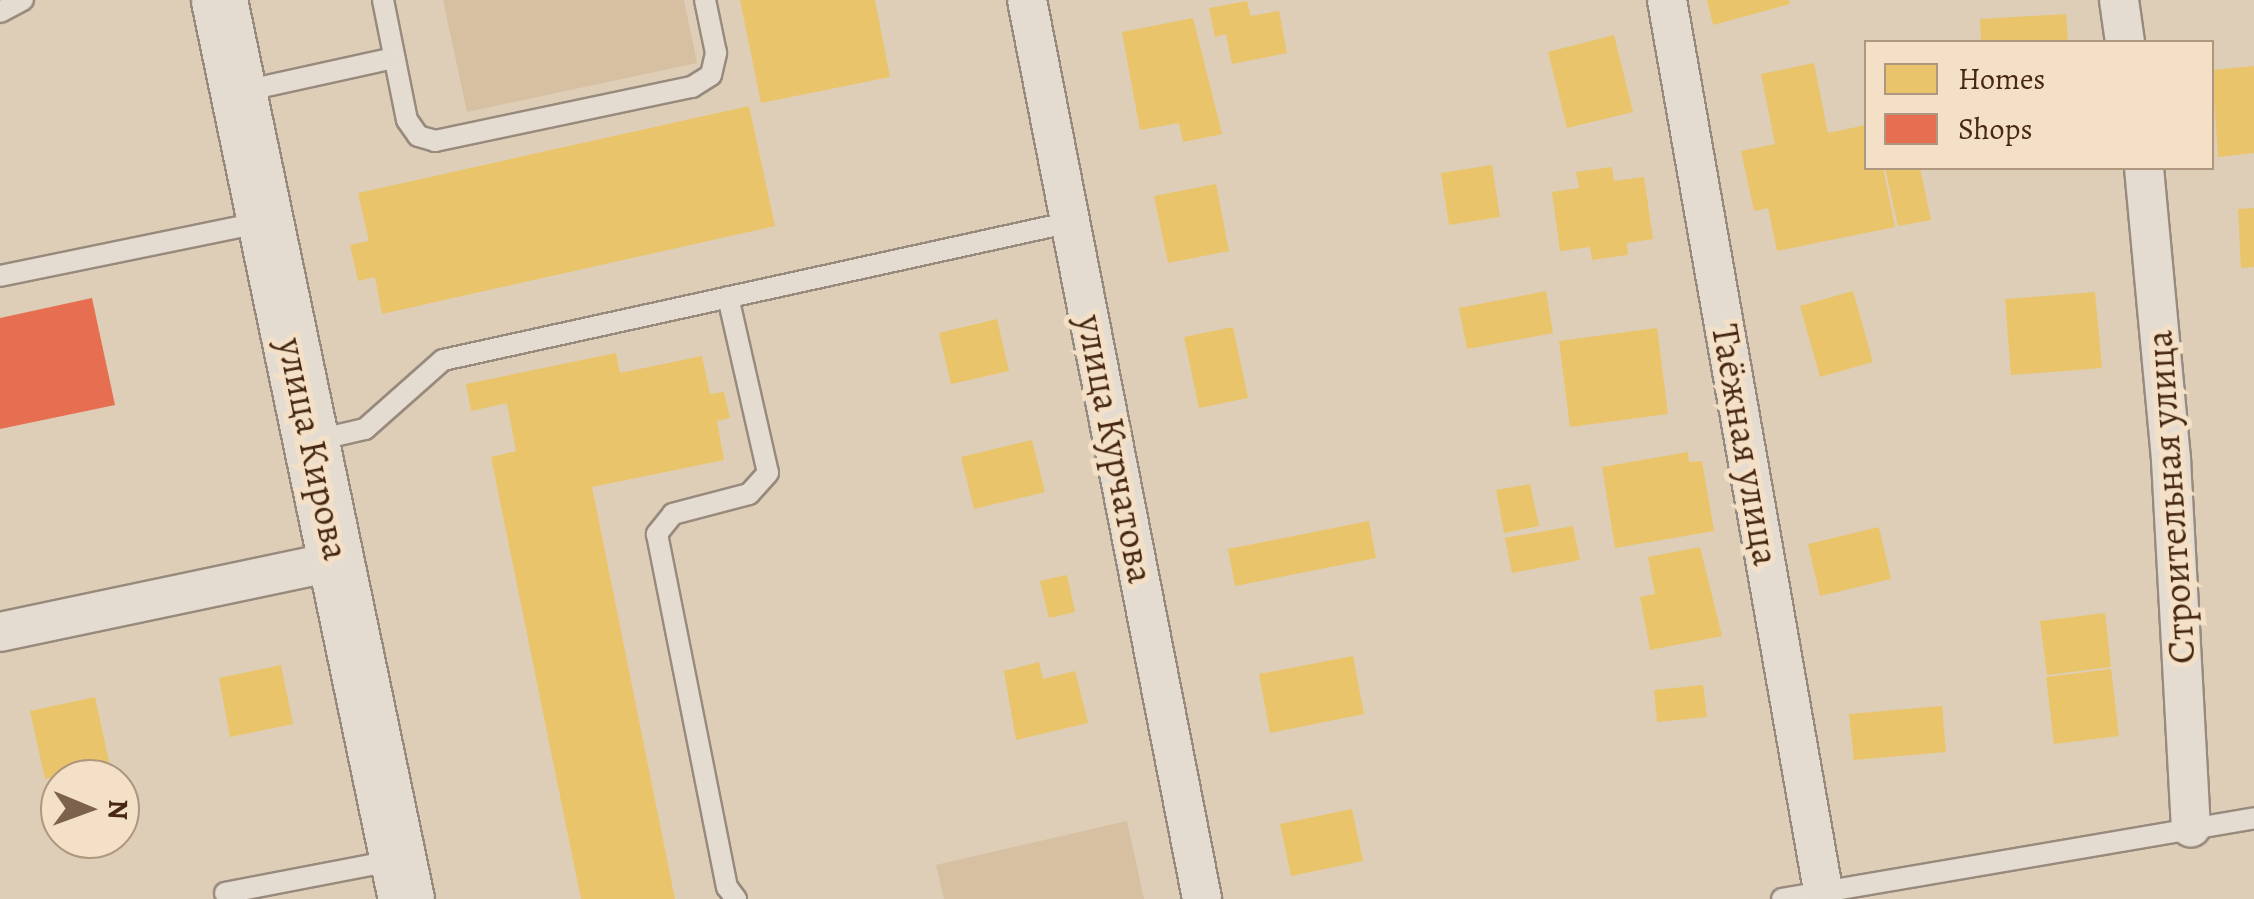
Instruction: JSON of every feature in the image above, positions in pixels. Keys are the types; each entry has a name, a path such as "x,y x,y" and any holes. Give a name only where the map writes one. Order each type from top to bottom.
{"street":[{"name":"улица Кирова","path":"219,0 402,879"},
{"name":"улица Курчатова","path":"1026,0 1202,899"},
{"name":"Таёжная улица","path":"1666,0 1824,890"},
{"path":"2118,0 2125,40"},
{"name":"Строительная улица","path":"2144,170 2171,460 2191,827"},
{"path":"0,632 336,561"}],"lane":[{"path":"0,12 23,0"},
{"path":"383,0 407,120 418,136 435,141 692,87 712,75 716,53 705,0"},
{"path":"238,92 394,58"},
{"path":"0,276 265,222"},
{"path":"311,442 365,428 443,360 1071,222"},
{"path":"728,297 768,473 750,494 673,514 657,534 727,888 736,899"},
{"path":"1782,899 2254,818"},
{"path":"225,893 402,879"}],"shaded area":[{"path":"443,0 684,0 697,63 467,112"},
{"path":"1127,821 1144,899 944,899 936,865"}],"building: Homes":[{"path":"740,0 875,0 890,77 761,103"},
{"path":"1707,0 1789,0 1790,4 1713,25"},
{"path":"1247,1 1251,16 1279,11 1287,53 1232,64 1226,34 1215,37 1209,8"},
{"path":"2066,14 2068,40 1981,40 1980,19"},
{"path":"1193,18 1222,134 1183,142 1179,123 1140,130 1122,32"},
{"path":"1614,35 1633,112 1567,128 1548,52"},
{"path":"1814,63 1828,133 1864,125 1864,170 1883,170 1895,227 1777,251 1768,208 1754,211 1741,151 1775,144 1761,74"},
{"path":"2254,66 2254,153 2218,157 2214,70"},
{"path":"749,106 775,226 382,314 375,277 358,281 350,245 369,241 358,193"},
{"path":"1492,165 1500,217 1449,225 1441,173"},
{"path":"1612,167 1614,181 1644,177 1653,239 1627,243 1628,255 1592,260 1590,247 1560,251 1552,192 1579,188 1576,172"},
{"path":"1885,170 1920,170 1931,220 1898,226"},
{"path":"1216,184 1229,251 1168,263 1154,196"},
{"path":"2254,208 2254,267 2241,268 2238,209"},
{"path":"1546,291 1553,333 1467,349 1459,308"},
{"path":"1853,291 1873,362 1820,377 1800,306"},
{"path":"2095,292 2102,368 2011,375 2005,299"},
{"path":"997,319 1009,371 951,384 939,333"},
{"path":"1233,327 1248,398 1199,408 1184,337"},
{"path":"1657,328 1668,414 1570,427 1559,341"},
{"path":"616,353 620,373 702,356 710,394 724,392 730,418 717,421 724,460 592,487 675,899 581,899 491,457 516,451 507,403 471,411 466,384"},
{"path":"1032,440 1045,492 974,509 961,457"},
{"path":"1688,452 1689,462 1702,461 1714,531 1615,548 1602,467"},
{"path":"1530,484 1539,526 1504,533 1496,490"},
{"path":"1369,521 1376,558 1235,586 1228,549"},
{"path":"1573,526 1580,560 1512,573 1505,538"},
{"path":"1879,527 1891,579 1820,596 1808,544"},
{"path":"1700,547 1722,636 1650,650 1640,597 1655,594 1648,557"},
{"path":"1067,575 1075,612 1049,618 1040,581"},
{"path":"2105,613 2111,667 2047,675 2040,621"},
{"path":"1353,656 1364,714 1270,733 1259,674"},
{"path":"1039,662 1043,679 1075,671 1088,723 1016,740 1004,671"},
{"path":"281,665 293,724 230,737 219,678"},
{"path":"2111,669 2119,736 2054,744 2046,677"},
{"path":"1703,685 1707,717 1657,722 1654,690"},
{"path":"95,697 108,759 41,759 30,711"},
{"path":"1942,706 1946,752 1854,760 1849,714"},
{"path":"1352,809 1363,861 1291,876 1280,824"}],"building: Shops":[{"path":"92,298 115,405 0,429 0,318"}]}
